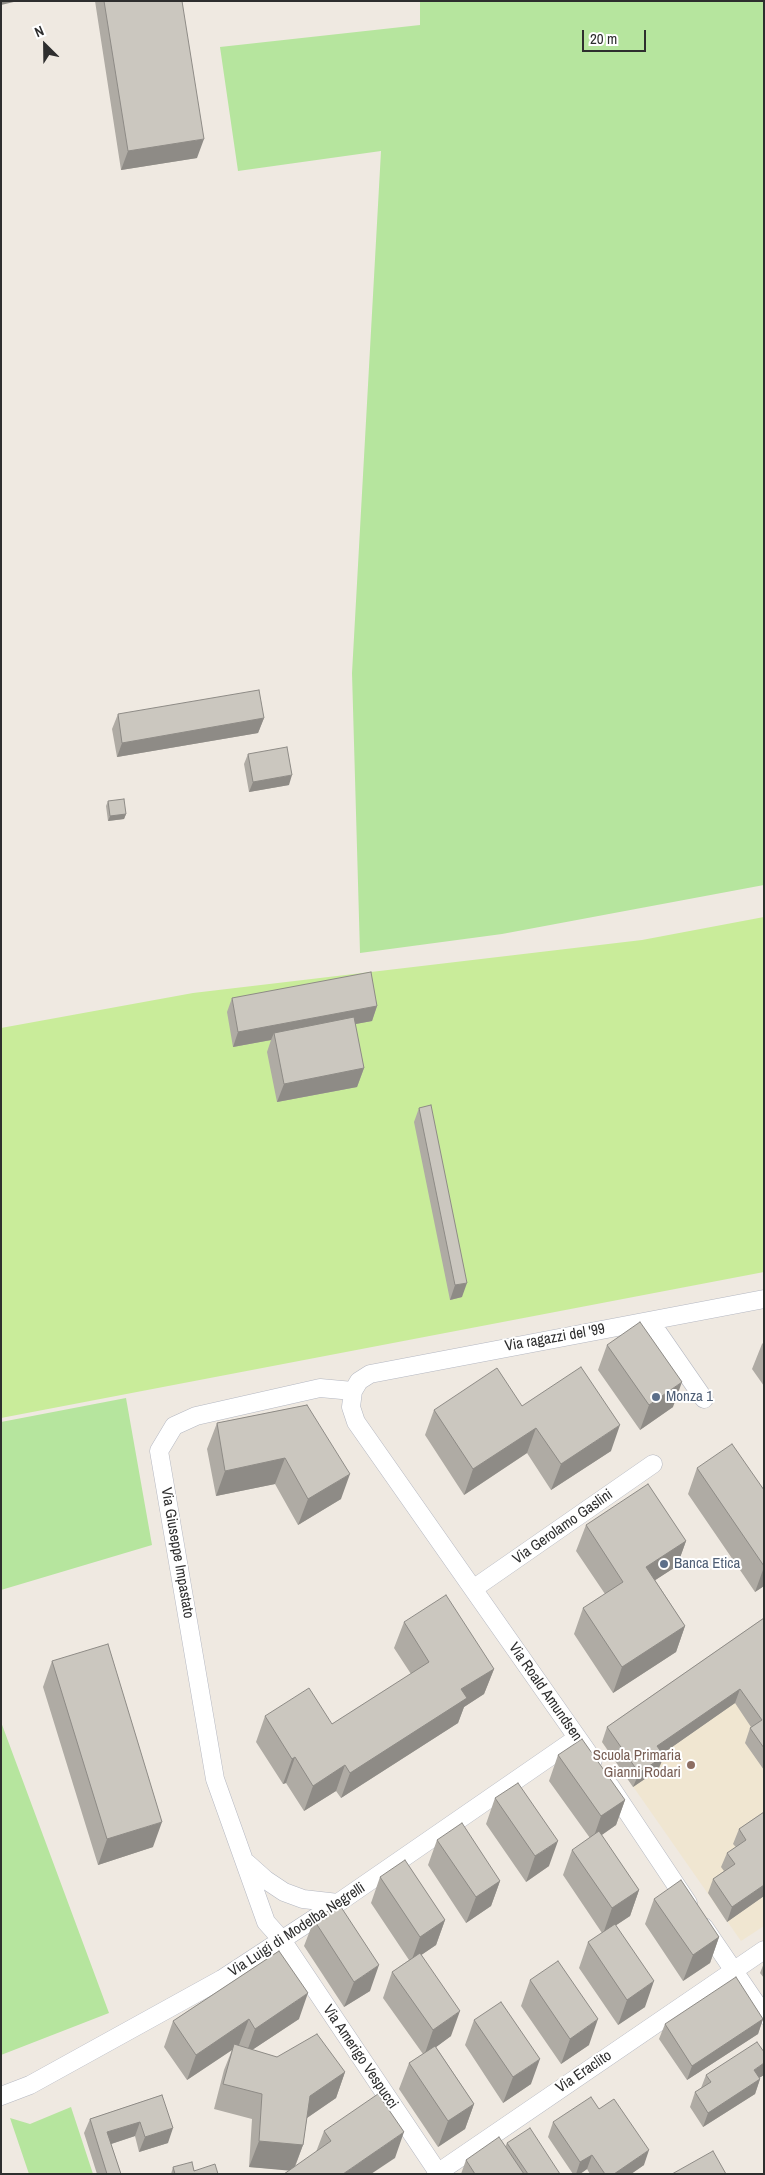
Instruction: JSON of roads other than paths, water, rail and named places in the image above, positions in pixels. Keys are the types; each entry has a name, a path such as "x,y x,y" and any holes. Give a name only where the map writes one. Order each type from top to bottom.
{"street":[{"name":"Via ragazzi del '99","path":"353,1392 359,1381 370,1374 764,1299"},
{"path":"650,1321 704,1399"},
{"name":"Via Giuseppe Impastato","path":"282,1940 266,1922 215,1779 159,1451 174,1426 196,1416 320,1388 353,1392"},
{"name":"Via Roald Amundsen","path":"353,1392 351,1407 356,1422 576,1738 764,2015"},
{"name":"Via Gerolamo Gaslini","path":"473,1589 653,1464"},
{"name":"Via Luigi di Modelba Negrelli","path":"1,2096 30,2085 222,1979 338,1903 576,1738"},
{"name":"Via Giuseppe Impastato","path":"245,1861 266,1880 284,1892 303,1899 338,1903"},
{"name":"Via Amerigo Vespucci","path":"282,1940 438,2173"},
{"name":"Via Eraclito","path":"438,2173 764,1950"}],"place":[{"name":"Monza 1","path":"656,1397"},
{"name":"Banca Etica","path":"664,1564"},
{"name":"Scuola Primaria Gianni Rodari","path":"691,1765"}]}
